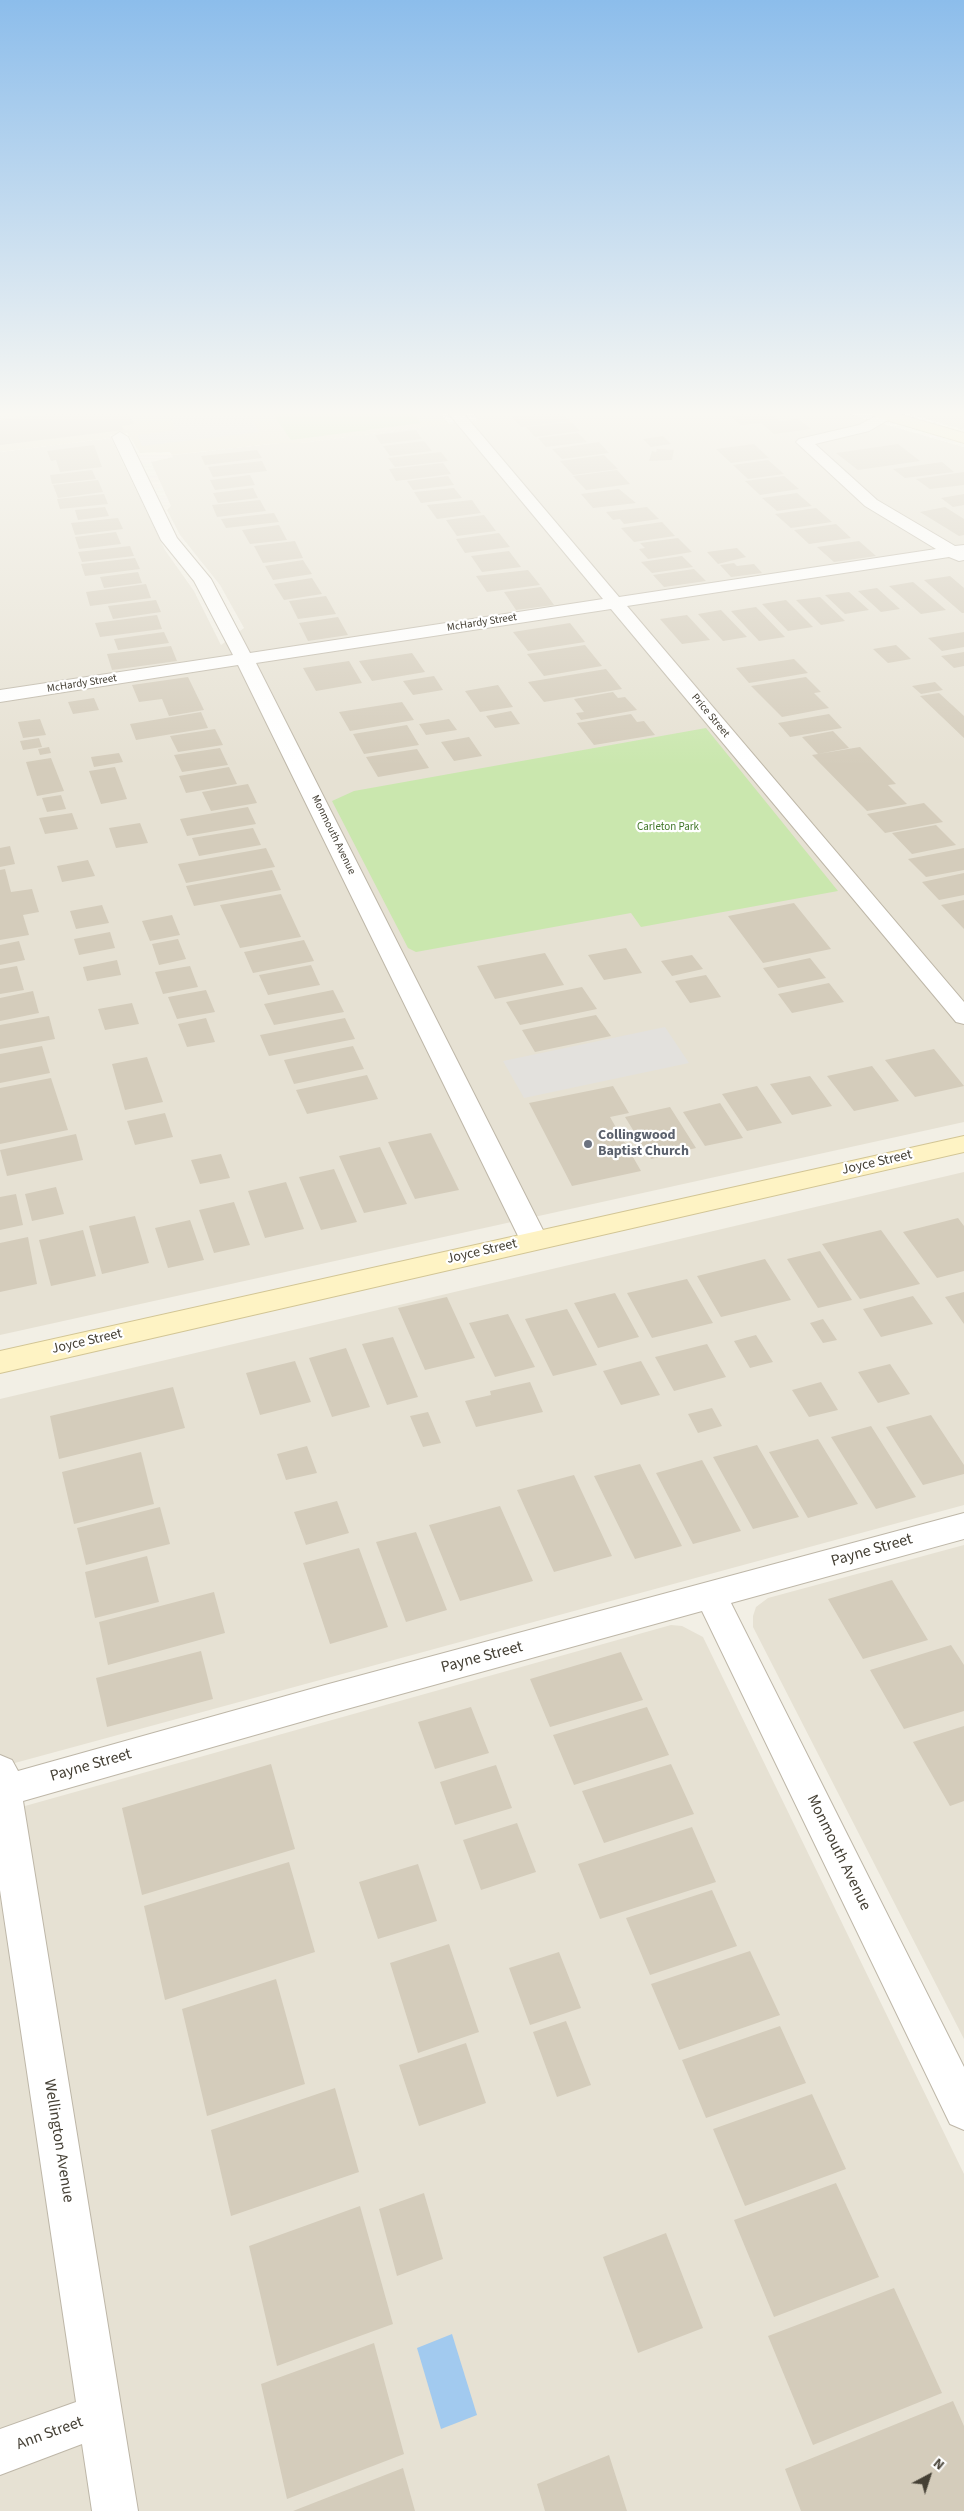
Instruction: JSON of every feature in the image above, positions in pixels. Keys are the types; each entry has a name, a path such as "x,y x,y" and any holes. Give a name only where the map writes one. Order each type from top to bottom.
{"main road":[{"name":"Joyce Street","path":"0,1362 964,1144"}],"street":[{"name":"Monmouth Avenue","path":"165,531 169,540 202,579 244,658 534,1240"},
{"name":"Price Street","path":"555,531 964,1017"},
{"path":"921,531 960,554"},
{"name":"McHardy Street","path":"0,696 615,602 960,554"},
{"name":"Payne Street","path":"1,1785 316,1703 964,1526"},
{"name":"Monmouth Avenue","path":"711,1595 964,2110"},
{"name":"Wellington Avenue","path":"1,1785 115,2511"},
{"name":"Ann Street","path":"0,2452 100,2415"}],"shaded area":[{"path":"0,531 156,531 165,550 194,591 221,645 244,628 220,585 178,531 964,531 964,1122 0,1335"},
{"path":"665,1027 689,1063 524,1098 503,1061"},
{"path":"964,1172 964,1505 0,1767 0,1399"},
{"path":"964,1545 964,2039 753,1627 753,1616 756,1607 768,1598"},
{"path":"671,1625 682,1626 703,1637 964,2174 964,2511 0,2511 0,1813"}],"green space":[{"name":"Carleton Park","path":"706,728 838,891 641,927 631,913 416,952 408,948 332,801 354,791"}],"water":[{"path":"452,2334 477,2415 441,2429 417,2348"}],"building":[{"path":"74,531 106,531 75,535"},
{"path":"243,531 282,531 287,540 250,544"},
{"path":"454,531 495,531 457,536"},
{"path":"624,531 671,531 675,536 634,542"},
{"path":"795,531 844,531 851,538 809,544"},
{"path":"951,531 964,531 964,535 959,536"},
{"path":"116,532 121,544 79,549 75,537"},
{"path":"499,533 510,547 465,553 456,539"},
{"path":"678,538 692,552 648,559 639,549 645,548 640,543"},
{"path":"295,541 303,558 263,563 254,546"},
{"path":"859,541 876,556 834,562 817,547"},
{"path":"130,546 134,556 82,562 78,552"},
{"path":"737,548 746,557 718,564 707,552"},
{"path":"509,551 521,567 482,572 471,556"},
{"path":"682,556 693,567 652,573 641,562"},
{"path":"135,558 140,569 85,576 81,564"},
{"path":"303,560 312,574 273,580 265,566"},
{"path":"734,563 737,566 754,564 762,573 731,577 720,565"},
{"path":"694,569 706,581 664,587 653,575"},
{"path":"528,570 540,585 487,592 476,576"},
{"path":"138,572 142,583 104,588 100,577"},
{"path":"950,576 964,588 964,613 924,580"},
{"path":"312,578 322,594 284,600 274,584"},
{"path":"913,582 946,610 921,614 889,586"},
{"path":"146,584 151,598 90,606 86,592"},
{"path":"541,587 554,605 516,610 504,592"},
{"path":"877,588 900,609 881,612 858,591"},
{"path":"849,592 869,610 845,614 825,595"},
{"path":"326,596 336,614 298,619 289,601"},
{"path":"820,597 845,621 821,625 796,600"},
{"path":"156,600 161,612 113,619 108,606"},
{"path":"786,600 813,627 788,631 762,604"},
{"path":"756,607 785,637 759,641 731,611"},
{"path":"721,610 747,637 723,641 698,614"},
{"path":"157,615 162,629 100,637 95,623"},
{"path":"687,615 710,640 682,644 660,619"},
{"path":"338,617 348,635 308,641 299,623"},
{"path":"570,623 585,642 528,651 513,632"},
{"path":"164,632 169,643 118,650 114,639"},
{"path":"964,632 964,647 942,651 928,638"},
{"path":"585,645 602,666 544,676 527,654"},
{"path":"896,645 911,659 888,663 873,649"},
{"path":"171,646 177,661 112,670 107,654"},
{"path":"964,652 964,666 954,668 941,656"},
{"path":"412,653 425,672 372,681 359,661"},
{"path":"794,659 808,673 749,683 736,668"},
{"path":"349,661 362,683 316,691 303,668"},
{"path":"606,669 622,689 544,702 528,682"},
{"path":"434,676 443,690 413,695 403,681"},
{"path":"188,677 204,710 169,716 162,699 139,702 132,685"},
{"path":"806,677 821,692 814,693 829,708 782,717 751,686"},
{"path":"935,682 943,690 921,694 912,686"},
{"path":"498,685 513,707 480,712 465,691"},
{"path":"613,692 618,698 625,697 637,710 581,720 576,713 584,712 574,699"},
{"path":"939,693 964,716 964,738 920,696"},
{"path":"94,698 99,710 73,714 68,702"},
{"path":"402,702 414,720 350,731 339,712"},
{"path":"511,711 520,724 495,728 486,716"},
{"path":"201,712 208,728 136,740 130,724"},
{"path":"631,714 637,722 644,721 655,735 594,745 577,723"},
{"path":"829,714 842,728 790,737 778,723"},
{"path":"40,719 46,735 23,738 18,722"},
{"path":"449,719 457,730 426,735 419,724"},
{"path":"407,725 419,745 364,754 353,734"},
{"path":"215,729 223,745 178,752 170,736"},
{"path":"833,731 849,748 818,754 802,737"},
{"path":"469,737 482,756 454,761 441,742"},
{"path":"39,738 42,747 23,750 20,741"},
{"path":"49,747 51,753 40,755 38,749"},
{"path":"860,747 896,784 888,785 907,804 867,811 812,755"},
{"path":"220,748 228,765 182,772 174,755"},
{"path":"417,749 429,768 378,777 366,757"},
{"path":"119,753 123,762 94,767 91,757"},
{"path":"51,758 64,791 37,796 26,762"},
{"path":"115,767 127,799 101,804 89,771"},
{"path":"229,767 237,784 186,793 179,776"},
{"path":"248,784 257,803 211,811 202,792"},
{"path":"61,795 66,809 47,812 42,798"},
{"path":"924,803 943,822 885,833 867,814"},
{"path":"248,807 256,824 187,836 180,819"},
{"path":"72,813 78,829 45,834 39,818"},
{"path":"140,823 148,843 116,848 109,828"},
{"path":"936,825 956,845 912,854 892,833"},
{"path":"253,828 261,845 199,856 192,838"},
{"path":"10,846 15,864 0,867 0,848"},
{"path":"266,848 275,867 186,883 178,864"},
{"path":"964,848 964,870 926,877 908,859"},
{"path":"88,860 95,876 62,882 57,866"},
{"path":"5,869 11,892 32,889 39,912 23,915 29,935 0,940 0,870"},
{"path":"272,870 281,890 194,906 186,886"},
{"path":"964,873 964,895 939,900 922,882"},
{"path":"281,894 301,937 240,948 220,905"},
{"path":"964,900 964,929 941,905"},
{"path":"794,903 831,949 763,963 728,916"},
{"path":"102,905 109,923 76,929 70,911"},
{"path":"172,915 180,935 150,941 142,921"},
{"path":"110,932 115,948 79,955 74,939"},
{"path":"178,939 186,959 159,965 152,944"},
{"path":"304,940 314,961 253,973 244,952"},
{"path":"19,941 25,960 0,965 0,945"},
{"path":"626,948 642,973 604,980 588,955"},
{"path":"545,953 564,985 495,999 477,966"},
{"path":"692,955 703,969 672,976 661,961"},
{"path":"810,958 826,978 778,988 763,968"},
{"path":"117,960 121,975 87,981 83,967"},
{"path":"311,965 320,985 268,995 259,975"},
{"path":"17,966 24,990 0,994 0,969"},
{"path":"190,966 198,987 163,994 155,972"},
{"path":"706,975 721,997 690,1003 675,981"},
{"path":"829,983 844,1002 792,1013 778,994"},
{"path":"582,987 597,1009 520,1025 506,1002"},
{"path":"206,990 215,1012 177,1019 168,997"},
{"path":"333,990 344,1012 274,1025 264,1004"},
{"path":"33,991 39,1013 0,1021 0,998"},
{"path":"132,1003 139,1024 105,1030 98,1009"},
{"path":"596,1015 611,1036 535,1052 522,1030"},
{"path":"49,1016 55,1039 0,1049 0,1025"},
{"path":"206,1018 215,1042 187,1047 178,1024"},
{"path":"345,1018 355,1039 269,1056 260,1035"},
{"path":"42,1046 50,1073 0,1083 0,1054"},
{"path":"353,1046 364,1069 294,1084 284,1060"},
{"path":"934,1049 964,1086 915,1097 885,1060"},
{"path":"147,1057 163,1102 125,1110 112,1064"},
{"path":"872,1066 899,1101 854,1111 827,1076"},
{"path":"367,1075 378,1099 307,1114 296,1090"},
{"path":"810,1076 832,1106 792,1115 770,1084"},
{"path":"51,1078 68,1130 0,1144 0,1088"},
{"name":"Collingwood Baptist Church","path":"613,1086 629,1113 610,1117 641,1171 572,1186 529,1103"},
{"path":"757,1086 782,1123 747,1131 722,1094"},
{"path":"720,1103 743,1138 705,1146 683,1112"},
{"path":"670,1107 696,1148 651,1159 625,1117"},
{"path":"165,1113 173,1137 135,1145 127,1121"},
{"path":"431,1133 459,1190 415,1199 388,1142"},
{"path":"76,1134 83,1160 7,1176 0,1150"},
{"path":"380,1147 407,1204 364,1213 339,1156"},
{"path":"221,1154 230,1178 200,1184 191,1160"},
{"path":"334,1169 357,1222 321,1230 299,1177"},
{"path":"286,1182 304,1229 265,1238 248,1191"},
{"path":"56,1187 64,1214 32,1221 25,1194"},
{"path":"16,1194 23,1225 0,1230 0,1197"},
{"path":"234,1202 250,1245 214,1253 199,1210"},
{"path":"135,1216 149,1263 102,1274 89,1226"},
{"path":"958,1218 964,1226 964,1271 937,1278 903,1232"},
{"path":"190,1220 204,1260 168,1268 155,1228"},
{"path":"83,1230 96,1276 51,1286 39,1240"},
{"path":"881,1230 920,1284 860,1299 822,1244"},
{"path":"28,1237 37,1284 0,1292 0,1243"},
{"path":"820,1251 852,1300 818,1308 787,1259"},
{"path":"765,1259 791,1300 721,1317 697,1276"},
{"path":"687,1279 713,1323 652,1338 627,1293"},
{"path":"964,1292 964,1324 945,1297"},
{"path":"615,1293 639,1337 598,1348 574,1303"},
{"path":"913,1296 933,1324 881,1337 863,1309"},
{"path":"447,1297 475,1358 425,1370 398,1308"},
{"path":"567,1309 597,1365 553,1376 525,1319"},
{"path":"508,1314 535,1367 495,1377 469,1323"},
{"path":"823,1319 837,1340 823,1343 810,1323"},
{"path":"756,1335 773,1362 750,1368 734,1341"},
{"path":"393,1337 418,1397 387,1405 362,1344"},
{"path":"707,1344 726,1377 674,1391 655,1357"},
{"path":"346,1348 370,1407 332,1417 309,1358"},
{"path":"295,1361 311,1402 260,1415 246,1373"},
{"path":"641,1361 660,1395 621,1405 603,1371"},
{"path":"890,1364 910,1394 878,1403 858,1372"},
{"path":"530,1382 543,1412 476,1427 465,1401 491,1395 490,1391"},
{"path":"821,1382 838,1410 809,1417 792,1390"},
{"path":"173,1387 185,1428 59,1459 50,1416"},
{"path":"712,1408 722,1426 698,1433 688,1414"},
{"path":"428,1412 441,1443 423,1447 410,1416"},
{"path":"931,1415 964,1465 964,1474 923,1485 886,1427"},
{"path":"871,1426 916,1497 876,1509 831,1437"},
{"path":"818,1439 858,1504 808,1518 769,1452"},
{"path":"757,1445 799,1517 753,1529 713,1457"},
{"path":"307,1446 317,1473 286,1480 277,1454"},
{"path":"141,1452 154,1504 74,1524 62,1472"},
{"path":"702,1460 741,1531 693,1544 656,1473"},
{"path":"640,1464 682,1546 635,1559 594,1476"},
{"path":"574,1475 612,1556 554,1572 517,1490"},
{"path":"337,1501 349,1533 306,1545 294,1512"},
{"path":"500,1506 533,1581 460,1601 429,1525"},
{"path":"160,1507 170,1544 86,1565 77,1528"},
{"path":"416,1532 447,1610 406,1622 376,1542"},
{"path":"359,1548 388,1627 330,1644 303,1563"},
{"path":"147,1556 159,1602 95,1618 85,1572"},
{"path":"892,1580 928,1640 863,1659 828,1599"},
{"path":"214,1592 225,1633 108,1665 99,1622"},
{"path":"951,1645 964,1665 964,1711 904,1729 870,1670"},
{"path":"201,1651 213,1699 107,1727 96,1678"},
{"path":"621,1652 643,1700 550,1727 530,1679"},
{"path":"471,1707 489,1753 435,1769 418,1722"},
{"path":"647,1707 669,1755 574,1785 553,1735"},
{"path":"964,1726 964,1801 950,1806 913,1742"},
{"path":"271,1764 295,1849 142,1895 122,1808"},
{"path":"671,1764 694,1814 604,1843 582,1791"},
{"path":"496,1765 512,1808 455,1825 440,1782"},
{"path":"517,1823 536,1872 481,1890 463,1840"},
{"path":"692,1827 716,1882 600,1919 578,1864"},
{"path":"289,1862 315,1952 165,2000 144,1906"},
{"path":"418,1864 437,1921 378,1939 359,1882"},
{"path":"712,1890 737,1946 650,1975 626,1918"},
{"path":"449,1944 479,2032 418,2053 390,1963"},
{"path":"750,1951 780,2015 679,2050 651,1984"},
{"path":"559,1952 581,2008 530,2025 509,1968"},
{"path":"276,1979 305,2084 207,2116 182,2009"},
{"path":"566,2021 591,2085 557,2097 533,2032"},
{"path":"780,2026 806,2083 706,2118 682,2060"},
{"path":"466,2043 486,2103 419,2126 399,2065"},
{"path":"335,2088 359,2172 231,2216 211,2130"},
{"path":"812,2094 846,2169 745,2206 713,2129"},
{"path":"836,2183 879,2277 774,2317 734,2220"},
{"path":"424,2193 443,2259 397,2276 379,2209"},
{"path":"360,2206 393,2324 277,2366 249,2246"},
{"path":"666,2233 703,2328 638,2353 603,2257"},
{"path":"894,2288 942,2393 813,2445 768,2336"},
{"path":"374,2343 404,2454 287,2499 261,2384"},
{"path":"953,2401 964,2426 964,2511 801,2511 785,2469"},
{"path":"609,2455 627,2511 545,2511 537,2484"},
{"path":"403,2468 415,2511 293,2511"}],"place":[{"name":"Collingwood Baptist Church","path":"588,1144"}]}
